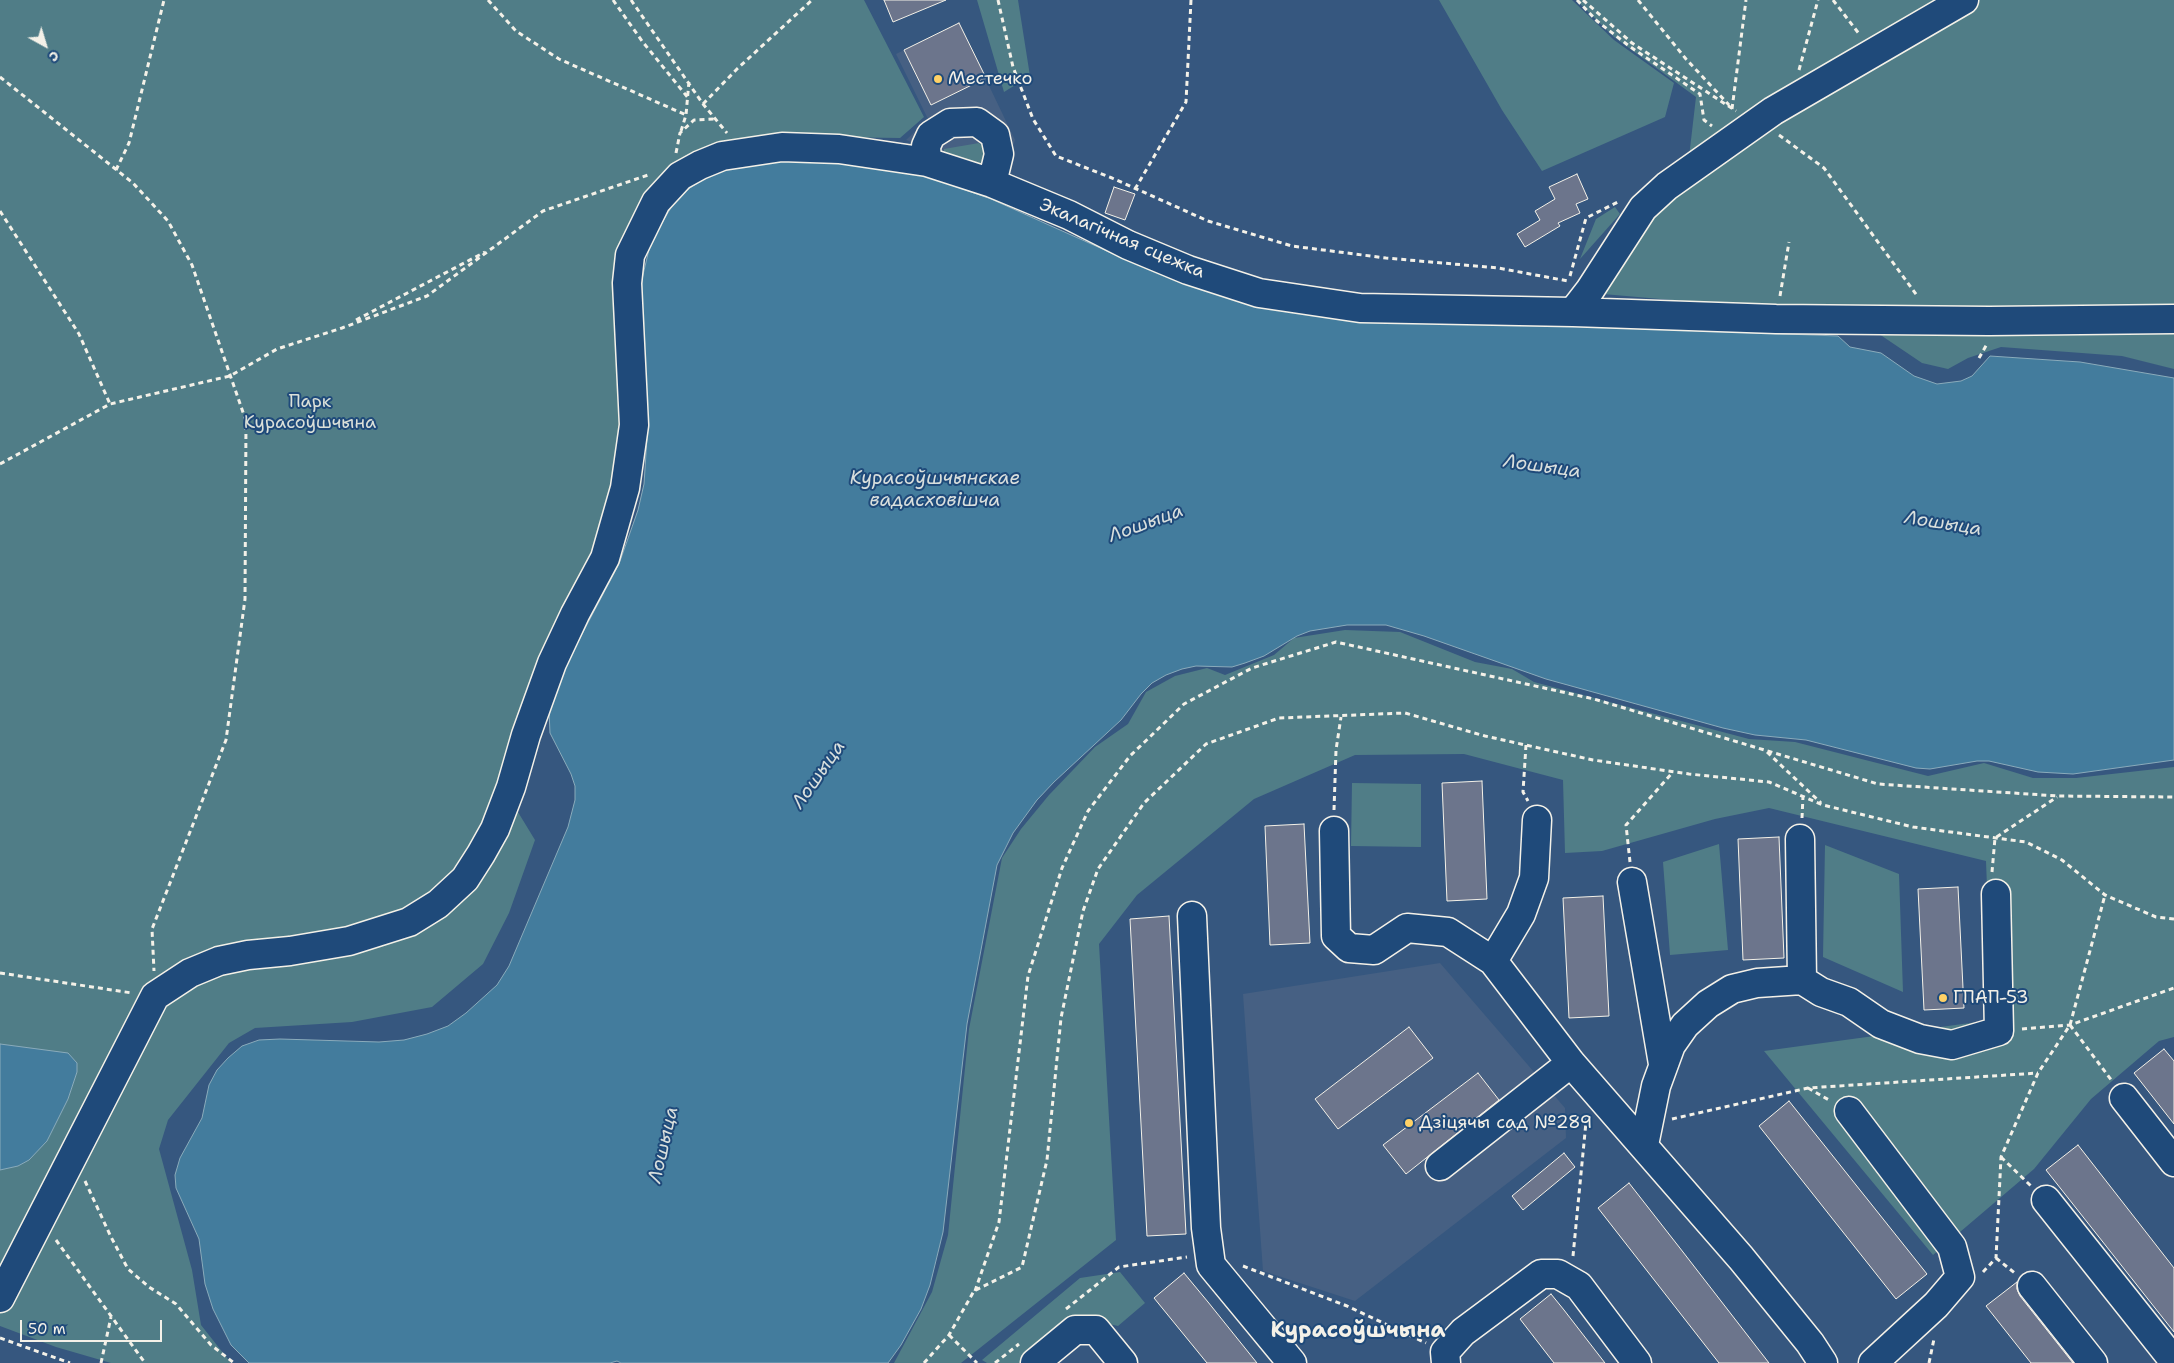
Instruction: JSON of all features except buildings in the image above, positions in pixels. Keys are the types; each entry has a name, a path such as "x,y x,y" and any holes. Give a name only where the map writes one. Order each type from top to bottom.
{"street":[{"path":"1573,312 1643,208 1667,186 1774,111 1964,0"},
{"path":"927,162 926,146 931,135 950,123 977,122 995,134 999,154 992,183"},
{"name":"Экалагічная сцежка","path":"680,176 722,156 742,151 782,147 839,149 927,162 992,183 1188,270 1259,293 1360,308 1573,312 1776,319 1938,321 2174,319"},
{"path":"0,1298 155,996 190,973 219,961 248,955 290,951 349,941 409,922 445,897 464,879 481,854 495,829 511,787 526,735 552,663 575,614 605,558 625,488 634,425 627,283 630,255 656,202 680,176"},
{"path":"1493,961 1521,914 1534,878 1537,820"},
{"path":"1334,831 1336,936 1349,948 1374,950 1407,928 1448,932 1493,961 1572,1063 1741,1258 1810,1343 1823,1363"},
{"path":"1800,839 1802,980"},
{"path":"1632,882 1663,1064"},
{"path":"1644,1145 1656,1086 1671,1045 1685,1025 1708,1004 1732,989 1757,983 1802,980 1821,992 1849,1002 1881,1024 1920,1039 1952,1045 1999,1031 1994,885"},
{"path":"1192,916 1206,1228 1211,1265 1292,1363"},
{"path":"1440,1166 1572,1063"},
{"path":"2124,1098 2174,1162"},
{"path":"1849,1111 1952,1247 1960,1277 1936,1306 1873,1363"},
{"path":"2046,1200 2174,1361"},
{"path":"1446,1357 1463,1332 1541,1274 1558,1274 1579,1286 1637,1363"},
{"path":"2032,1286 2093,1363"},
{"path":"1030,1351 1076,1330 1096,1330 1123,1363"}],"path":[{"path":"116,170 129,143 164,0"},
{"path":"488,0 516,31 559,59 686,115"},
{"path":"613,0 642,41 689,99"},
{"path":"631,0 714,119 742,151"},
{"path":"703,104 737,69 812,0"},
{"path":"998,0 1013,67 1033,119 1056,156 1208,222 1292,246 1386,258 1498,268 1569,281 1574,284"},
{"path":"1135,189 1186,102 1191,0"},
{"path":"1577,0 1598,21 1629,46 1700,94 1704,120 1712,126 1720,124"},
{"path":"1583,0 1632,43 1732,109"},
{"path":"1638,0 1686,59 1732,109"},
{"path":"1732,109 1746,0"},
{"path":"1796,78 1818,0"},
{"path":"1833,0 1861,36"},
{"path":"0,77 133,183 168,221 192,265 246,422 245,599 226,740 152,929 155,996 0,973"},
{"path":"0,464 110,404 230,376 276,349 342,328 426,296 499,245 543,211 658,171 680,176 676,162 680,132 689,99 689,81"},
{"path":"680,132 694,120 714,119"},
{"path":"1757,123 1786,138 1824,168 1910,287 1938,321"},
{"path":"1569,281 1586,218 1620,201 1624,205"},
{"path":"0,212 79,334 110,404"},
{"path":"1776,319 1789,242"},
{"path":"342,328 499,245"},
{"path":"1979,358 1988,342"},
{"path":"924,1363 950,1335 974,1291 999,1222 1028,976 1062,868 1088,811 1130,756 1184,704 1252,668 1336,642 1594,699 1878,784 2058,796 2174,797"},
{"path":"974,1291 1022,1267 1047,1160 1061,1018 1083,911 1098,870 1144,802 1206,744 1279,718 1405,713 1526,745 1593,760 1673,772 1769,782 1823,805 1913,827 2026,842 2062,860 2105,895 2156,917 2174,919"},
{"path":"1334,831 1336,750 1340,716"},
{"path":"1523,792 1526,745"},
{"path":"1766,751 1789,775 1823,805"},
{"path":"1632,882 1626,826 1673,772"},
{"path":"1995,838 2058,796"},
{"path":"1994,885 1995,838"},
{"path":"1976,1279 1996,1258 2001,1157 2038,1073 2070,1025 2105,895"},
{"path":"1999,1031 2070,1025 2174,988"},
{"path":"2070,1025 2124,1098"},
{"path":"1571,1282 1576,1206 1586,1122 1582,1105"},
{"path":"2001,1157 2046,1200"},
{"path":"67,1166 84,1181 110,1237 128,1269 149,1287 176,1304 211,1344 234,1363"},
{"path":"40,1218 145,1363"},
{"path":"1065,1309 1119,1267 1210,1254 1347,1306 1446,1357"},
{"path":"101,1363 111,1317"},
{"path":"950,1335 977,1363"},
{"path":"1929,1363 1934,1337"},
{"path":"0,1338 70,1363"},
{"path":"995,1363 1030,1351"}],"shaded area":[{"path":"959,23 1015,140 1008,162 1009,182 906,140 928,119 896,54"},
{"name":"Дзіцячы сад №289","path":"1440,963 1565,1108 1566,1138 1355,1301 1263,1271 1243,994"}],"green space":[{"name":"Парк Курасоўшчына","path":"0,0 864,0 924,117 900,138 755,136 706,148 666,173 635,211 616,255 622,423 613,485 595,550 499,781 535,840 509,913 483,964 432,1007 352,1022 255,1028 229,1043 168,1120 159,1149 192,1270 201,1325 231,1363 111,1363 56,1347 0,1326"},
{"path":"977,0 1018,0 1030,76 1004,92"},
{"path":"1439,0 1572,0 1614,40 1674,83 1665,117 1542,171 1502,110"},
{"path":"1576,0 2174,0 2174,369 2122,356 2001,347 1968,358 1948,369 1922,363 1845,311 1695,302 1603,294 1655,212 1686,183 1696,97 1614,37"},
{"path":"979,143 990,150 984,167 944,155 944,149"},
{"path":"1615,207 1620,214 1580,259 1596,219"},
{"path":"1345,630 1400,632 1475,662 1512,669 1534,682 1749,739 1795,742 1928,776 1984,763 2033,778 2076,778 2174,767 2174,1037 2159,1041 2091,1099 2034,1169 1933,1255 1764,1051 1992,1020 1986,861 1769,808 1715,819 1602,851 1565,853 1563,780 1464,754 1355,755 1254,799 1137,895 1099,944 1116,1240 961,1363 894,1363 932,1292 948,1235 969,1029 1002,858 1021,829 1049,795 1095,747 1128,724 1146,692 1175,676 1207,668 1225,675 1274,655 1294,638"},
{"path":"1352,783 1421,784 1421,847 1351,846"},
{"path":"1719,844 1728,950 1670,955 1663,862"},
{"path":"1825,845 1899,874 1903,992 1823,957"},
{"path":"1120,1272 1145,1303 1118,1326 1082,1318 1023,1363 987,1363 982,1360 1080,1278"}],"water":[{"name":"Курасоўшчынскае вадасховішча","path":"773,160 841,162 926,176 991,199 1138,265 1205,290 1264,307 1519,324 1838,336 1850,347 1881,353 1914,376 1937,384 1961,381 1972,376 1990,356 2080,362 2174,378 2174,760 2073,774 2038,772 1989,761 1977,761 1930,769 1916,768 1806,740 1755,735 1723,728 1546,679 1424,636 1386,625 1347,625 1310,631 1297,636 1264,656 1232,667 1196,666 1182,669 1152,683 1121,720 1037,800 1013,833 997,865 967,1024 943,1232 930,1285 921,1309 901,1345 888,1363 621,1363 617,1361 610,1363 249,1363 231,1345 213,1309 205,1284 199,1239 176,1188 175,1175 180,1158 202,1118 209,1085 217,1070 228,1058 242,1046 259,1040 379,1042 404,1040 448,1026 466,1013 497,985 509,966 568,827 575,800 575,786 571,774 550,733 549,711 563,670 619,564 638,510 644,484 648,423 641,302 642,279 651,241 672,206 687,190 705,178 726,168"},
{"path":"0,1044 68,1053 77,1063 77,1072 68,1099 47,1141 29,1160 18,1166 0,1170"}],"place":[{"name":"Местечко","path":"938,79"},
{"name":"ГПАП-53","path":"1943,998"},
{"name":"Дзіцячы сад №289","path":"1409,1123"}],"district":[{"name":"Курасоўшчына","path":"1358,1331"}],"water label":[{"name":"Лошыца","path":"1542,467"},
{"name":"Лошыца","path":"1146,524"},
{"name":"Лошыца","path":"1943,524"},
{"name":"Лошыца","path":"819,775"},
{"name":"Лошыца","path":"664,1145"}]}
